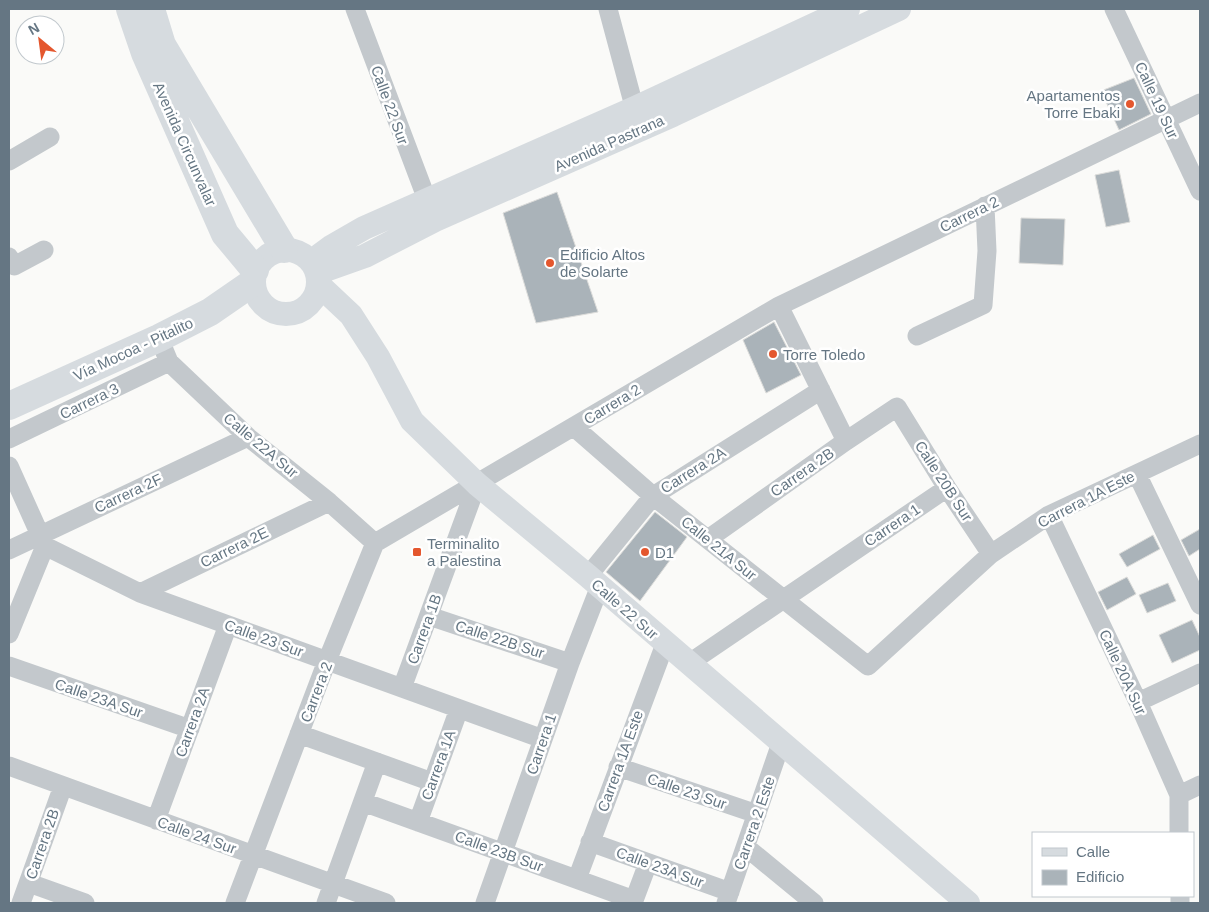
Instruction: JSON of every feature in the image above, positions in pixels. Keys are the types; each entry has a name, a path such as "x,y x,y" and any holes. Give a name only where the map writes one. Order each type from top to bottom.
{"highway":[{"name":"Avenida Circunvalar","path":"130,9 145,53 225,234 255,284"},
{"name":"Avenida Circunvalar","path":"151,9 162,45 284,249"},
{"name":"Vía Mocoa - Pitalito","path":"9,406 164,350 210,312 255,284"}],"main road":[{"name":"Avenida Pastrana","path":"315,279 365,256 431,210 638,118 838,15 899,9"},
{"path":"284,249 300,252 315,279 302,310 286,314 270,311 255,284 266,255 284,249"},
{"name":"Calle 22 Sur","path":"315,279 351,315 378,356 412,421 477,484 594,581 664,644 968,903"}],"street":[{"name":"Calle 22 Sur","path":"355,9 431,210"},
{"path":"608,9 638,118"},
{"name":"Calle 19 Sur","path":"1114,9 1200,192"},
{"name":"Carrera 2","path":"235,903 327,661 375,543 779,306 1200,103"},
{"path":"9,161 50,137"},
{"path":"917,336 983,305 986,251 984,206"},
{"path":"9,257 14,266 44,250"},
{"path":"779,306 846,441"},
{"name":"Calle 22A Sur","path":"164,350 248,437 329,502 375,543"},
{"name":"Carrera 3","path":"9,440 164,350"},
{"name":"Carrera 2A","path":"594,581 653,496 821,390"},
{"name":"Carrera 2B","path":"708,538 897,407"},
{"name":"Calle 20B Sur","path":"897,407 947,488 992,554"},
{"name":"Calle 21A Sur","path":"574,427 653,496 868,666"},
{"name":"Carrera 2F","path":"9,550 43,540 248,437"},
{"name":"Carrera 1A Este","path":"868,666 992,554 1049,515 1200,444"},
{"path":"9,466 43,540 9,634"},
{"path":"1138,474 1200,605"},
{"name":"Carrera 1B","path":"402,688 477,484"},
{"name":"Carrera 1","path":"688,664 947,488"},
{"name":"Carrera 2E","path":"140,593 329,502"},
{"name":"Calle 20A Sur","path":"1049,515 1138,702 1179,795 1179,832"},
{"name":"Calle 23 Sur","path":"43,540 140,593 543,738"},
{"name":"Carrera 1","path":"485,903 570,662 594,581"},
{"name":"Calle 22B Sur","path":"429,616 570,662"},
{"name":"Carrera 2A","path":"156,820 228,625"},
{"name":"Carrera 1A Este","path":"577,879 664,644"},
{"name":"Calle 23A Sur","path":"9,666 190,729"},
{"path":"1138,702 1200,673"},
{"name":"Carrera 1A","path":"418,822 459,709"},
{"path":"299,734 432,782"},
{"name":"Carrera 2 Este","path":"728,898 781,743"},
{"path":"326,903 377,762"},
{"name":"Calle 24 Sur","path":"9,766 386,903"},
{"name":"Calle 23 Sur","path":"618,768 757,814"},
{"path":"1179,795 1200,785"},
{"name":"Carrera 2B","path":"21,903 63,786"},
{"name":"Calle 23B Sur","path":"363,802 634,901"},
{"name":"Calle 23A Sur","path":"590,842 648,863 728,898"},
{"path":"746,847 814,903"},
{"path":"634,901 648,863"},
{"path":"29,883 85,903"}],"building":[{"name":"Apartamentos Torre Ebaki","path":"1134,78 1151,114 1119,130 1101,91"},
{"path":"1119,170 1130,222 1106,227 1095,175"},
{"name":"Edificio Altos de Solarte","path":"557,192 598,312 536,323 503,213"},
{"path":"1021,218 1065,219 1063,265 1019,263"},
{"name":"Torre Toledo","path":"774,322 801,375 766,393 743,340"},
{"name":"D1","path":"655,512 687,537 640,601 606,572"},
{"path":"1200,529 1200,549 1189,556 1181,540"},
{"path":"1153,535 1160,549 1127,567 1119,554"},
{"path":"1127,577 1136,594 1107,610 1098,592"},
{"path":"1168,583 1176,601 1147,613 1139,595"},
{"path":"1192,620 1200,637 1200,650 1172,663 1159,635"}],"place":[{"name":"Apartamentos Torre Ebaki","path":"1130,104"},
{"name":"Edificio Altos de Solarte","path":"550,263"},
{"name":"Torre Toledo","path":"773,354"},
{"name":"Terminalito a Palestina","path":"417,552"},
{"name":"D1","path":"645,552"}]}
